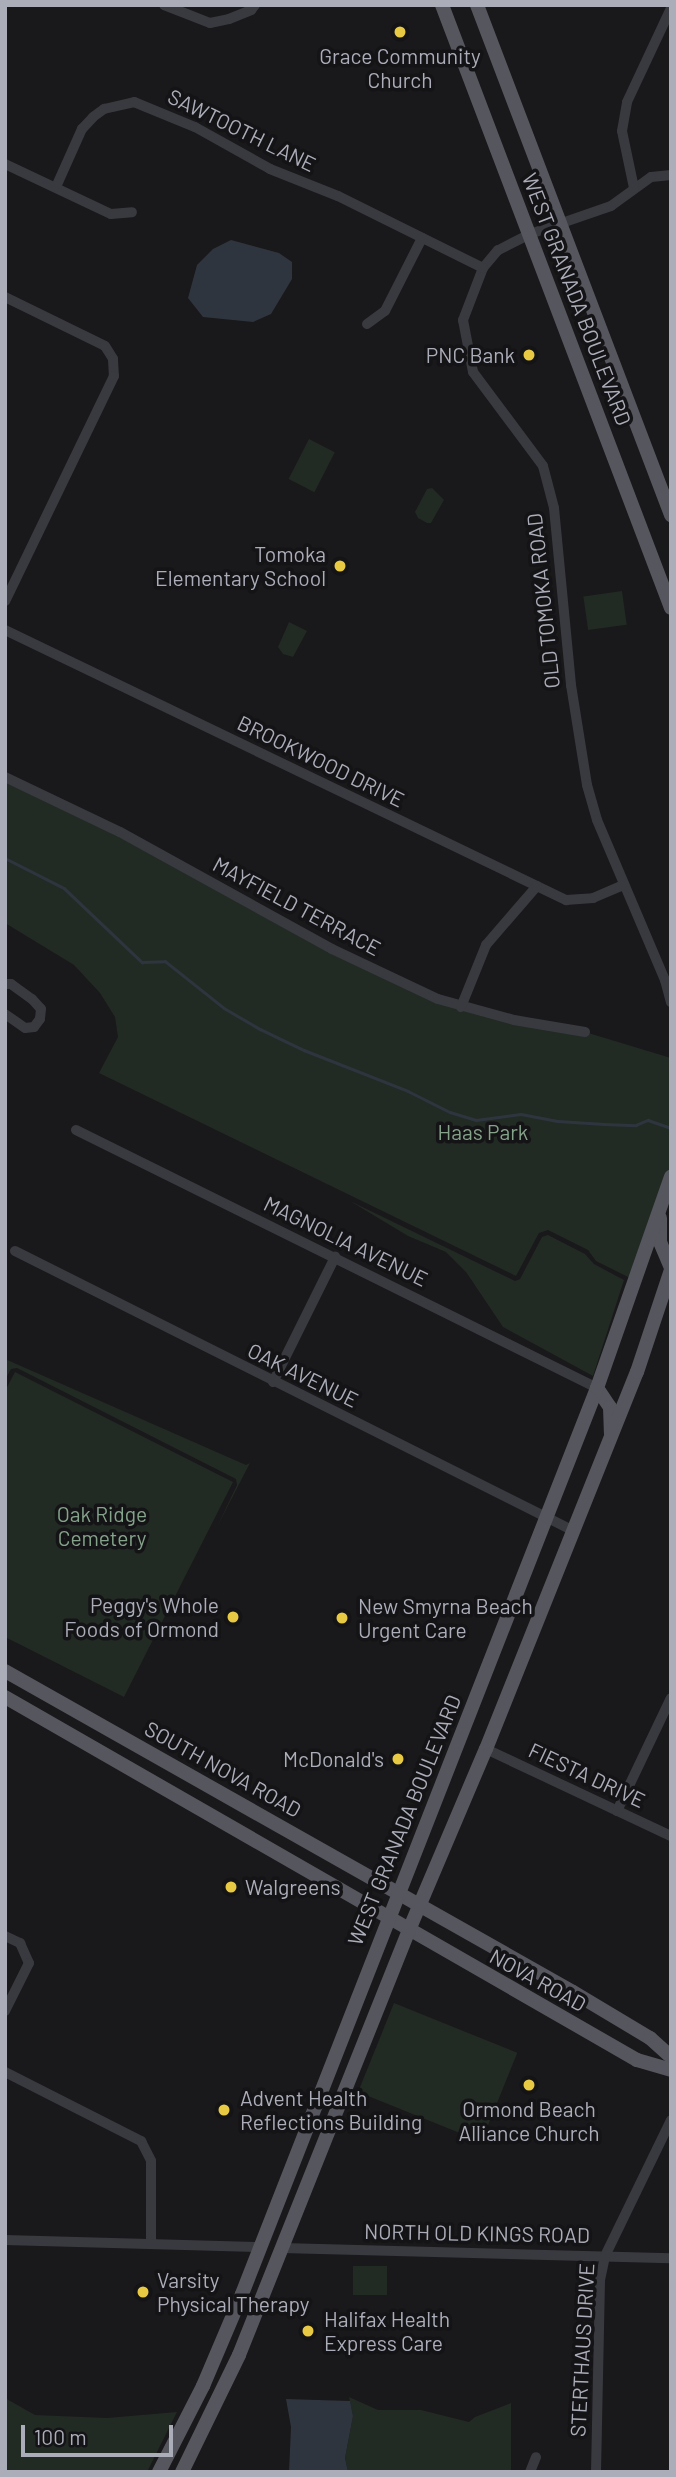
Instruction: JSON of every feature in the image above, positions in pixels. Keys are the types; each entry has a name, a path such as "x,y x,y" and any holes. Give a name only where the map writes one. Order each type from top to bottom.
{"main road":[{"name":"WEST GRANADA BOULEVARD","path":"442,5 671,608"},
{"name":"WEST GRANADA BOULEVARD","path":"477,5 671,515"},
{"path":"654,562 671,580"},
{"name":"WEST GRANADA BOULEVARD","path":"159,2472 169,2465 260,2247 597,1388 671,1177"},
{"path":"184,2468 223,2390 265,2291 409,1930 486,1749 611,1438 671,1269 660,1242 659,1209"},
{"path":"597,1388 610,1407 611,1438"},
{"name":"SOUTH NOVA ROAD","path":"5,1671 420,1904"},
{"path":"5,1697 388,1919"},
{"path":"128,1768 159,1774 180,1770"},
{"name":"NOVA ROAD","path":"420,1904 650,2038 671,2057"},
{"name":"NOVA ROAD","path":"388,1919 637,2060 671,2070"},
{"path":"277,2201 277,2229 282,2248"},
{"path":"260,2247 266,2263 265,2291"},
{"path":"184,2468 184,2445 218,2376 220,2348"}],"street":[{"path":"164,5 210,23 229,19 255,5"},
{"path":"634,188 622,131 626,102 671,8"},
{"name":"SAWTOOTH LANE","path":"56,187 82,129 93,117 104,108 134,102 171,116 270,169 338,196 483,268"},
{"path":"5,164 111,214 132,212"},
{"name":"OLD TOMOKA ROAD","path":"671,175 651,177 611,206 530,234 498,250 483,268 463,320 473,372 543,466 554,508 580,755 597,820 665,980 671,1002"},
{"path":"367,324 385,311 422,238"},
{"path":"5,297 105,346 113,359 114,376 5,601"},
{"name":"BROOKWOOD DRIVE","path":"5,630 566,900 593,898 624,885"},
{"name":"MAYFIELD TERRACE","path":"5,777 120,832 332,949 461,1007 514,1020 585,1031"},
{"path":"461,1007 486,945 537,886"},
{"path":"5,984 11,984 41,1009 40,1019 34,1027 25,1028 5,1014"},
{"name":"MAGNOLIA AVENUE","path":"76,1130 597,1388"},
{"name":"OAK AVENUE","path":"15,1251 574,1531"},
{"path":"273,1382 335,1257"},
{"path":"617,1811 671,1698"},
{"name":"FIESTA DRIVE","path":"486,1749 671,1836"},
{"path":"5,1936 20,1943 29,1963 5,2011"},
{"path":"5,2073 141,2141 151,2161 151,2243"},
{"name":"STERTHAUS DRIVE","path":"596,2472 600,2280 605,2256 671,2120"},
{"path":"5,2240 260,2247"},
{"name":"NORTH OLD KINGS ROAD","path":"282,2248 671,2258"},
{"path":"530,2472 536,2457"}],"green space":[{"path":"309,439 335,452 314,492 289,479"},
{"path":"432,488 444,500 431,523 427,523 418,518 415,512 427,489"},
{"path":"622,591 627,625 588,630 583,596"},
{"path":"289,622 307,631 293,657 283,654 278,647"},
{"name":"Haas Park","path":"5,777 256,909 438,999 585,1032 671,1058 671,1177 634,1280 596,1261 588,1250 548,1230 539,1233 516,1276 99,1073 118,1037 115,1017 100,993 74,965 5,923"},
{"path":"350,1201 515,1281 520,1279 542,1237 548,1235 585,1254 594,1264 624,1280 593,1376 503,1327 466,1272 446,1252 408,1236"},
{"path":"5,1359 246,1465 250,1463 217,1527 237,1485 236,1479 17,1368 11,1369 5,1380"},
{"name":"Oak Ridge Cemetery","path":"15,1372 233,1482 124,1697 5,1637 5,1391"},
{"path":"394,2003 517,2053 481,2142 358,2092"},
{"path":"353,2266 387,2266 387,2295 353,2295"},
{"path":"349,2397 378,2410 421,2410 469,2422 511,2403 511,2472 348,2472 345,2458 353,2416"},
{"path":"5,2398 35,2415 107,2418 177,2412 147,2472 5,2472"}],"shaded area":[{"path":"231,240 279,253 292,262 292,279 271,314 253,322 203,317 188,298 197,265 213,249"},
{"path":"286,2399 350,2401 353,2416 345,2458 348,2472 289,2472 291,2427"}],"waterway":[{"path":"5,858 64,888 142,962 165,961 224,1008 260,1029 304,1050 408,1091 450,1112 476,1120 521,1114 558,1121 604,1124 636,1125 648,1120 671,1128"}],"place":[{"name":"Grace Community Church","path":"400,32"},
{"name":"PNC Bank","path":"529,355"},
{"name":"Tomoka Elementary School","path":"340,566"},
{"name":"Peggy's Whole Foods of Ormond","path":"233,1617"},
{"name":"New Smyrna Beach Urgent Care","path":"342,1618"},
{"name":"McDonald's","path":"398,1759"},
{"name":"Walgreens","path":"231,1887"},
{"name":"Ormond Beach Alliance Church","path":"529,2085"},
{"name":"Advent Health Reflections Building","path":"224,2110"},
{"name":"Varsity Physical Therapy","path":"143,2292"},
{"name":"Halifax Health Express Care","path":"308,2331"}]}
